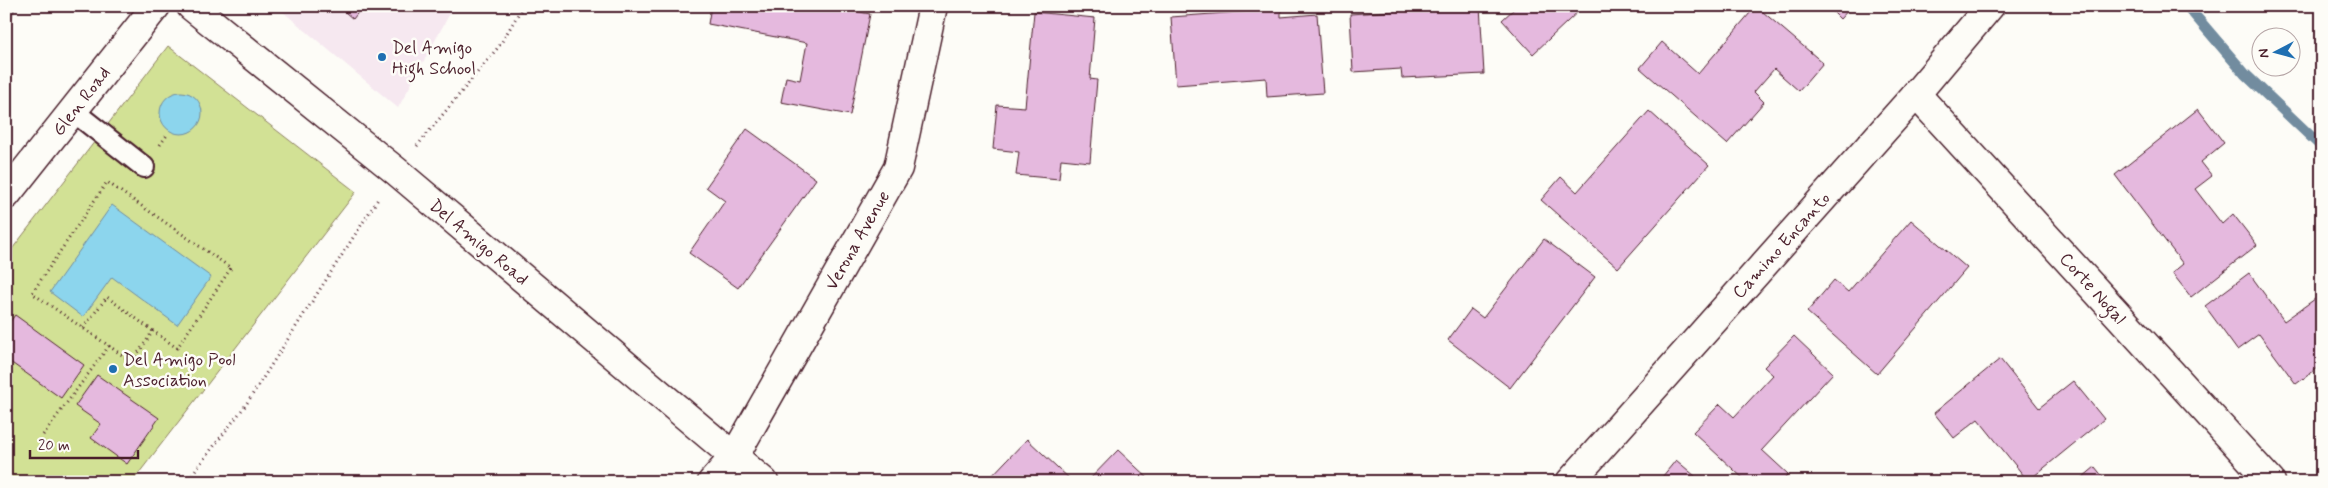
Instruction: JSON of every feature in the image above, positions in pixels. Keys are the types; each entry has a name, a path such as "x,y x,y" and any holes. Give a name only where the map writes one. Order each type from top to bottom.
{"street":[{"name":"Glen Road","path":"6,195 156,6"},
{"name":"Del Amigo Road","path":"191,6 396,171 764,482"},
{"name":"Verona Avenue","path":"712,482 734,457 898,168 933,6"},
{"name":"Camino Encanto","path":"1570,482 1916,94 1990,6"},
{"name":"Corte Nogal","path":"1916,94 2271,482"}],"lane":[{"path":"72,111 144,167"}],"path":[{"path":"186,482 244,406 396,171 500,46 524,6"},
{"path":"83,328 107,297 153,331 176,348 231,268 107,182 32,293 132,362 153,331"},
{"path":"43,435 108,346"}],"shaded area":[{"name":"Del Amigo High School","path":"276,6 454,6 398,108"}],"green space":[{"name":"Del Amigo Pool Association","path":"168,46 356,192 132,482 6,482 6,257"}],"water":[{"path":"185,92 193,95 199,101 202,113 199,125 193,131 177,134 169,131 163,125 160,109 163,101 169,95"},
{"path":"112,205 211,277 177,325 112,277 83,317 50,292"}],"building":[{"path":"338,6 363,6 353,19"},
{"path":"711,6 829,6 870,14 850,115 781,102 786,77 800,80 807,43 708,24"},
{"path":"1393,6 1480,6 1484,74 1402,78 1401,69 1353,72 1350,14 1393,11"},
{"path":"1514,6 1584,6 1533,54 1502,20 1515,8"},
{"path":"1756,6 1823,63 1799,91 1774,69 1754,92 1764,102 1727,144 1640,68 1662,42 1698,74"},
{"path":"1827,6 1852,6 1840,19"},
{"path":"6,7 14,9 6,39"},
{"path":"1281,9 1281,17 1317,14 1323,93 1267,97 1266,78 1176,85 1171,17"},
{"path":"1034,12 1095,18 1090,79 1097,80 1090,162 1061,159 1059,179 1016,175 1019,152 993,149 997,105 1025,107"},
{"path":"2198,109 2224,143 2201,162 2212,176 2195,189 2222,224 2233,214 2257,245 2191,297 2172,273 2183,264 2115,175"},
{"path":"1649,111 1709,165 1618,268 1541,200 1561,177 1577,192"},
{"path":"747,129 816,179 738,288 689,253 725,201 706,187"},
{"path":"1911,220 1967,268 1877,374 1807,312 1834,280 1848,292"},
{"path":"1544,239 1595,277 1510,388 1448,340 1471,309 1483,318"},
{"path":"2249,273 2284,321 2322,294 2322,365 2296,384 2259,334 2237,350 2205,306"},
{"path":"15,315 84,365 61,398 6,359 6,327"},
{"path":"1794,336 1833,373 1762,450 1788,474 1781,482 1747,482 1693,432 1720,404 1734,417 1773,375 1764,367"},
{"path":"2000,359 2039,408 2073,381 2104,419 2028,481 1978,419 1954,438 1934,413"},
{"path":"97,375 159,418 127,464 91,438 101,424 75,406"},
{"path":"1027,439 1073,482 986,482"},
{"path":"1118,450 1152,482 1087,482"},
{"path":"1676,460 1702,482 1658,482"},
{"path":"2095,467 2107,482 2077,482"}],"waterway":[{"path":"2187,6 2245,74 2322,147"}],"place":[{"name":"Del Amigo High School","path":"382,57"},
{"name":"Del Amigo Pool Association","path":"113,369"}]}
